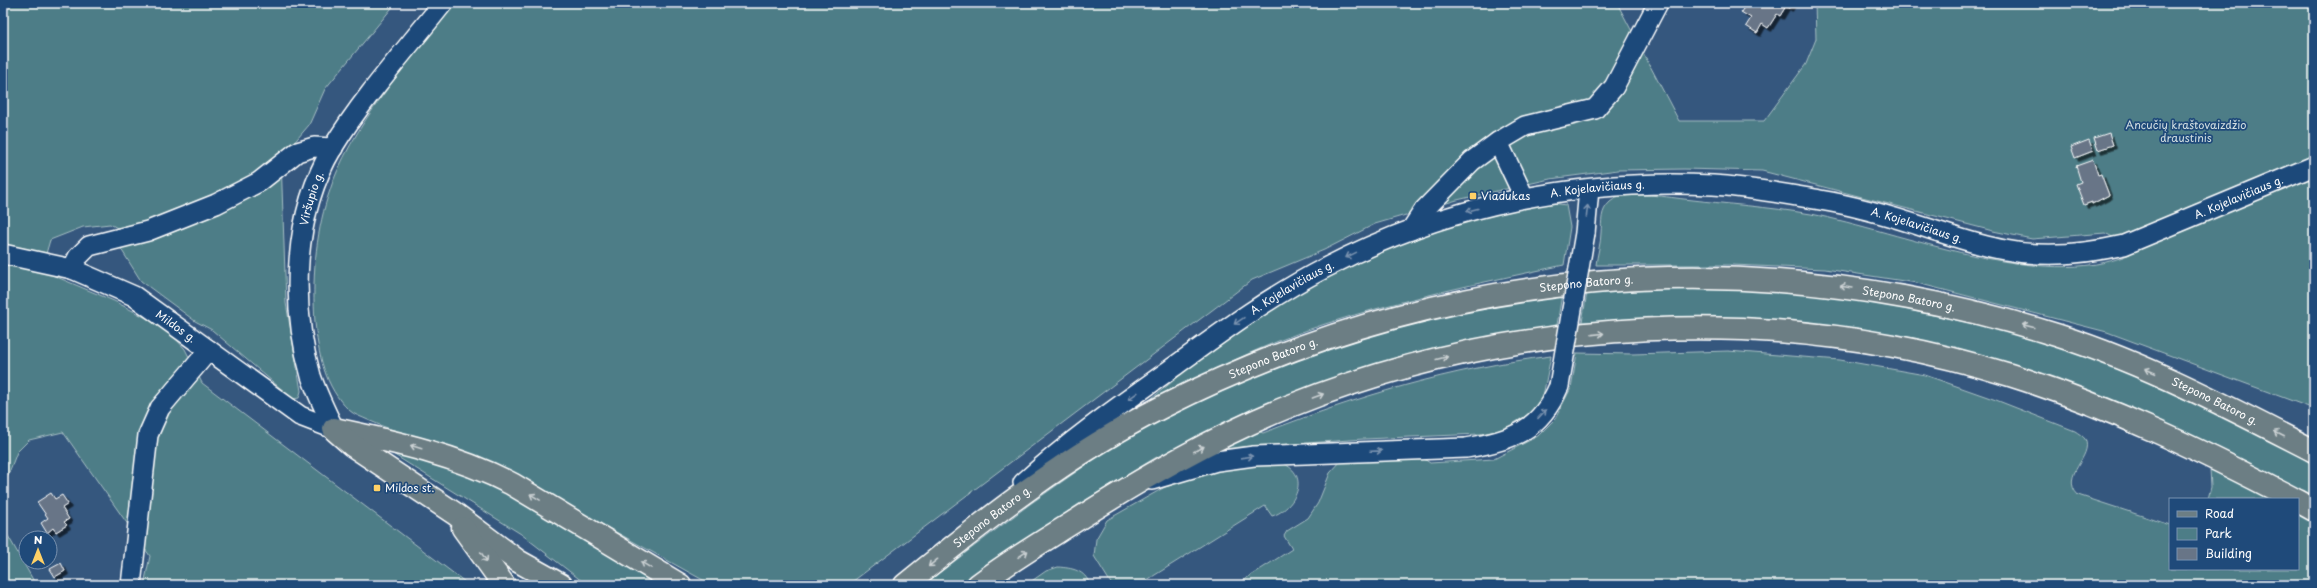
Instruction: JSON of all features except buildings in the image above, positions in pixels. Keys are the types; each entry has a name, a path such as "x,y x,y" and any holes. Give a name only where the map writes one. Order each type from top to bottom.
{"main road":[{"name":"Stepono Batoro g.","path":"905,585 961,540 1047,477 1107,438 1161,408 1258,364 1320,339 1392,316 1449,303 1528,289 1615,280 1684,277 1745,278 1820,284 1897,295 1985,315 2045,331 2148,370 2184,385 2314,452"},
{"path":"983,582 1128,487 1232,432 1275,413 1340,388 1400,368 1470,351 1544,339 1604,333 1730,328 1790,332 1852,339 1915,350 2006,374 2075,396 2128,418 2292,498"},
{"path":"334,429 352,445 454,513 518,561 560,585"},
{"path":"334,429 404,443 484,470 512,484 680,585"},
{"path":"2299,502 2314,510"},
{"path":"454,513 504,585"},
{"path":"518,561 540,585"}],"street":[{"name":"Viršupio g.","path":"334,429 321,401 310,370 304,344 299,304 298,269 301,241 308,211 318,178 333,148 356,115 443,3"},
{"path":"1411,230 1424,210 1472,161 1498,142 1525,126 1595,108 1614,87 1658,3"},
{"path":"1498,142 1524,197"},
{"path":"72,269 78,256 89,246 148,231 216,204 259,182 297,152 314,147 333,148"},
{"name":"A. Kojelavičiaus g.","path":"961,540 1032,475 1115,409 1270,300 1324,268 1411,230 1466,211 1524,197 1589,188 1627,185 1713,185 1768,191 1825,200 1882,214 1996,248 2034,254 2067,254 2124,245 2314,166"},
{"path":"1128,487 1217,462 1254,456 1466,448 1497,443 1517,435 1539,418 1552,402 1559,386 1585,233 1589,188"},
{"name":"Mildos g.","path":"3,254 72,269 134,296 300,416 334,429"},
{"path":"131,585 148,435 160,408 209,350"}],"green space":[{"path":"3,3 396,3 325,89 309,125 281,158 286,303 301,391 299,398 293,399 212,330 195,321 141,281 121,249 121,230 110,224 83,227 50,240 45,257 52,275 114,301 167,329 185,349 202,383 469,585 144,585 150,556 63,432 29,440 17,452 3,488"},
{"name":"Ancučių kraštovaizdžio draustinis","path":"455,3 1617,3 1679,121 1764,121 1806,64 1816,39 1815,3 2314,3 2314,409 2107,332 1917,283 1825,269 1733,265 1596,265 1602,216 1607,205 1617,198 1635,195 1763,207 1811,214 1972,255 2015,263 2056,267 2095,264 2130,254 2124,243 2105,233 2032,239 1993,231 1762,171 1684,169 1618,170 1550,179 1457,200 1375,224 1324,250 1252,280 848,585 712,585 482,458 396,431 356,415 341,401 328,381 318,346 314,306 314,274 317,243 328,196 338,170 366,120 401,71"},
{"path":"1552,203 1566,205 1570,227 1564,265 1414,299 1325,324 1257,350 1147,402 1235,333 1265,313 1326,278 1390,248 1456,224 1505,210"},
{"path":"1691,288 1767,291 1857,299 2013,332 2077,353 2163,388 2248,428 2314,463 2314,498 2191,435 1835,327 1732,318 1582,322 1587,293"},
{"path":"1562,294 1557,325 1469,340 1405,355 1318,384 1232,420 1155,458 1079,504 961,585 923,585 1030,504 1113,446 1194,403 1272,368 1349,340 1425,318"},
{"path":"1728,351 1840,360 1925,375 1996,400 2075,431 2082,436 2085,439 2087,446 2085,453 2074,473 2072,480 2073,488 2078,495 2169,525 2169,570 2299,570 2299,514 2311,520 2308,532 2314,532 2314,585 1236,585 1292,549 1284,536 1287,531 1308,518 1318,503 1330,473 1342,460 1424,459 1430,463 1494,459 1538,436 1555,419 1571,388 1577,353 1633,354"},
{"path":"1551,356 1543,396 1532,412 1503,430 1480,434 1364,439 1220,449 1257,431 1263,433 1333,407 1369,396 1441,376 1477,368"},
{"path":"380,446 484,478 669,585 587,585 521,534"},
{"path":"1282,463 1291,468 1296,475 1298,483 1297,491 1287,506 1272,516 1265,506 1147,580 1150,585 1112,585 1094,556 1096,539 1107,520 1165,487 1196,476 1232,467"},
{"path":"2213,468 2270,498 2208,498 2211,487 2210,469"},
{"path":"3,527 18,553 18,570 27,570 36,585 3,585"},
{"path":"1058,567 1073,569 1081,573 1088,580 1090,585 1026,585 1046,571"}],"place":[{"name":"Viadukas","path":"1473,196"},
{"name":"Mildos st.","path":"377,488"}]}
